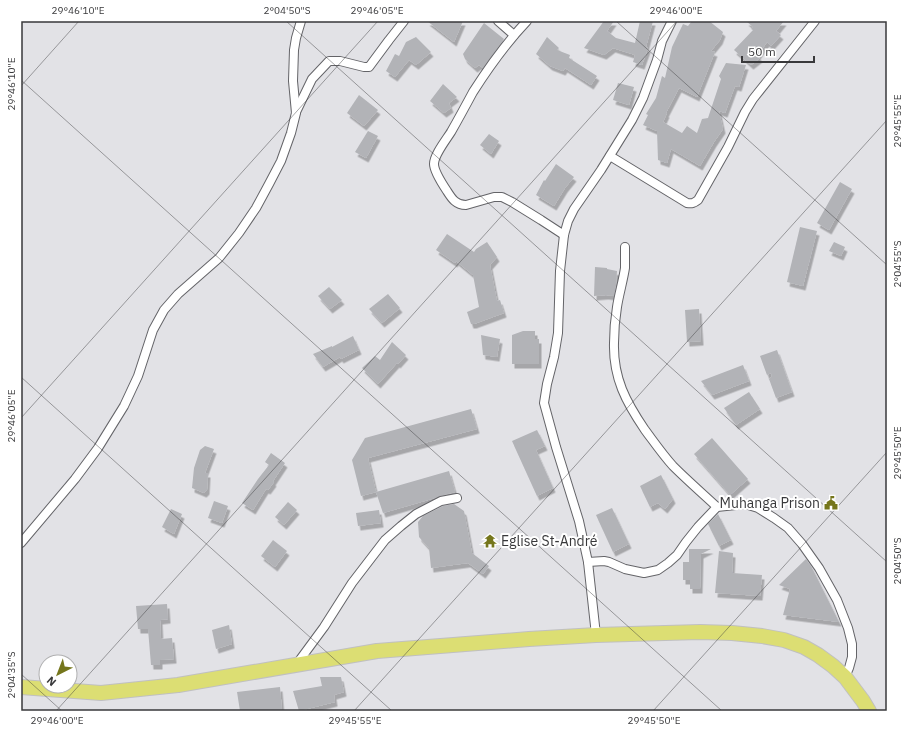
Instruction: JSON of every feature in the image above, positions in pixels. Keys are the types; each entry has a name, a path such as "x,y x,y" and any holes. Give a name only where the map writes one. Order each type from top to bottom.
{"highway":[{"path":"21,686 101,693 178,685 384,651 596,635 700,632 732,633 784,640 804,647 818,655 845,677 863,701 868,711"}],"street":[{"path":"296,112 293,81 294,50 301,21"},
{"path":"21,542 80,473 98,448 120,412 138,376 153,330 164,310 178,294 218,258 239,233 256,208 281,161 296,112 312,79 329,61 340,61 369,67 404,21"},
{"path":"498,21 514,35"},
{"path":"527,21 514,35 473,92 437,154 434,167 443,184 457,203 466,205 494,197 502,197 542,220 564,235"},
{"path":"596,635 588,562 579,521 544,403 546,384 554,357 558,333 560,271 564,235 568,221 574,209 610,156 632,120 643,98 658,60 662,41 672,21"},
{"path":"610,156 687,203 695,203 728,147 745,112 815,21"},
{"path":"625,247 625,266 617,306 614,345 615,362 622,391 651,439 669,461 717,507"},
{"path":"296,665 352,583 385,540 416,514 441,501 457,498"},
{"path":"588,562 609,562 625,569 644,573 658,570 677,555 698,527 717,507 745,504 758,508 788,528 802,544 819,568 837,600 848,628 852,644 852,657 845,677"}],"building":[{"path":"427,21 463,21 454,42"},
{"path":"604,21 614,21 607,31 616,38 635,43 640,21 653,21 646,47 648,48 642,65 633,62 635,55 613,48 604,55 584,48"},
{"path":"692,21 709,21 723,32 720,40 711,51 715,52 697,97 679,88 663,122 682,133 687,126 697,133 702,119 708,118 721,79 719,76 726,63 746,65 739,87 735,86 725,113 719,111 723,129 700,166 671,149 667,163 658,160 657,131 643,125 648,115 646,114 656,98 662,76 665,78 672,47 683,24 688,26"},
{"path":"746,21 784,21 776,31 781,35 771,46 767,42 758,55 760,58 751,65 734,50 753,30 751,29 753,27"},
{"path":"484,23 504,39 483,68 479,65 475,68 465,59 463,54"},
{"path":"416,37 431,52 416,65 409,60 395,77 386,71 395,54 399,56 406,42"},
{"path":"547,37 559,48 557,50 570,55 569,58 597,76 591,85 565,68 563,71 550,66 536,54"},
{"path":"618,83 634,87 629,105 613,100"},
{"path":"443,84 457,97 449,103 451,108 444,113 430,101"},
{"path":"359,95 378,110 364,126 347,113"},
{"path":"368,131 378,136 366,158 355,152"},
{"path":"489,134 499,141 491,154 480,145"},
{"path":"556,164 574,177 554,206 536,195 544,180 545,181"},
{"path":"840,182 852,189 829,230 817,223"},
{"path":"800,227 817,231 803,286 787,282"},
{"path":"447,234 474,252 487,242 497,257 490,265 497,301 500,300 504,313 471,324 467,312 479,307 473,275 456,261 455,263 436,250"},
{"path":"834,242 845,247 841,256 829,251"},
{"path":"595,267 617,271 614,296 594,296"},
{"path":"329,287 342,300 330,309 318,296"},
{"path":"388,294 400,308 382,323 369,309"},
{"path":"699,309 701,341 687,342 685,310"},
{"path":"523,331 535,331 535,339 539,339 539,364 512,364 512,335"},
{"path":"481,335 500,339 497,357 483,355"},
{"path":"353,336 359,350 341,359 340,357 323,367 313,354 332,347"},
{"path":"392,342 406,355 378,384 362,368 375,356 380,360"},
{"path":"777,350 792,392 776,398 769,379 772,376 771,373 767,375 760,356"},
{"path":"743,365 749,381 712,395 701,381"},
{"path":"749,392 760,409 736,425 724,408"},
{"path":"471,409 477,429 368,458 376,492 361,496 352,460 365,438"},
{"path":"537,430 545,446 536,450 553,488 537,496 512,441"},
{"path":"712,438 748,479 730,495 694,454"},
{"path":"205,446 214,449 205,473 208,473 207,490 204,493 192,488 194,468 200,450"},
{"path":"271,453 285,463 273,481 274,482 268,490 266,489 253,510 242,503 269,465 265,462"},
{"path":"449,471 455,492 383,513 376,492"},
{"path":"661,475 673,499 665,509 658,503 650,507 640,486"},
{"path":"214,501 228,506 222,523 208,518"},
{"path":"288,502 297,510 284,525 275,517"},
{"path":"454,504 464,511 472,553 489,566 483,574 468,563 431,568 429,548 419,537 418,522 423,516 443,506"},
{"path":"612,508 629,544 613,552 596,515"},
{"path":"171,509 182,514 174,534 162,527"},
{"path":"379,510 381,523 358,526 356,513"},
{"path":"718,514 731,540 719,546 708,524"},
{"path":"273,540 287,551 275,567 261,556"},
{"path":"689,549 711,549 701,554 700,589 690,589 690,580 683,580 683,562 689,562"},
{"path":"719,551 733,553 732,573 762,575 760,596 715,593"},
{"path":"806,559 839,622 783,615 790,589 779,585"},
{"path":"167,604 168,619 160,620 161,639 172,638 174,659 160,660 160,665 151,665 148,629 138,629 136,606"},
{"path":"229,625 232,644 216,649 212,630"},
{"path":"320,677 341,677 344,692 334,695 335,702 299,711 293,691 322,686"},
{"path":"280,687 282,711 240,711 237,692"}],"place":[{"name":"Muhanga Prison","path":"831,503"},
{"name":"Eglise St-André","path":"490,541"}]}
